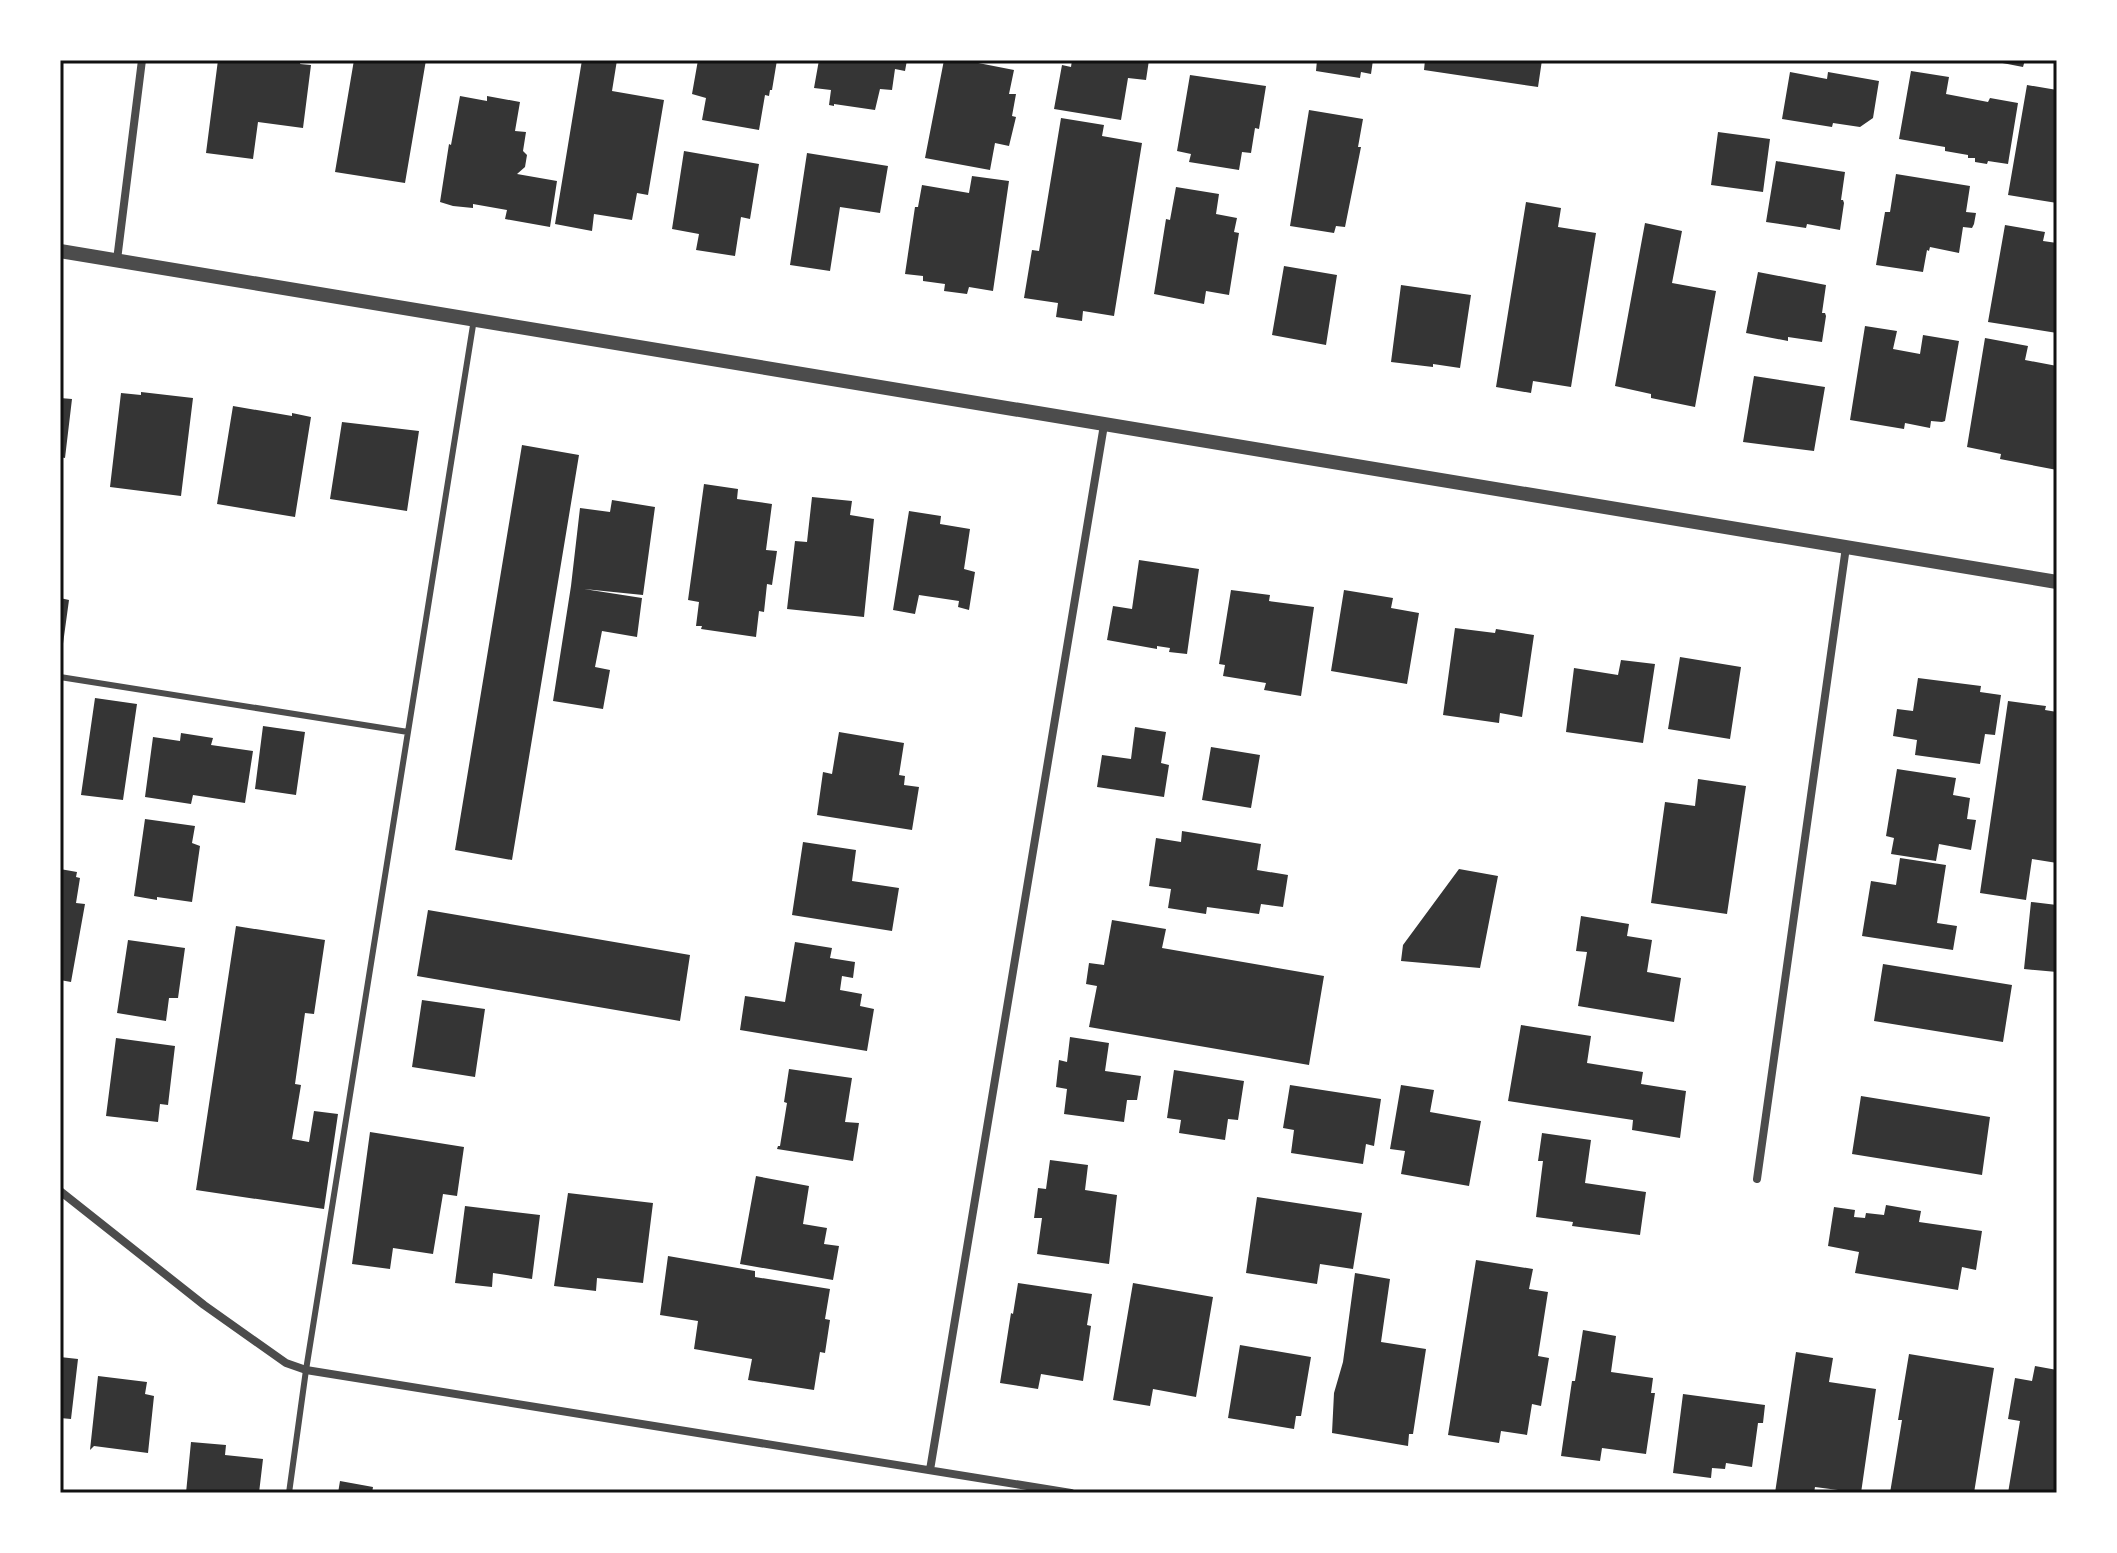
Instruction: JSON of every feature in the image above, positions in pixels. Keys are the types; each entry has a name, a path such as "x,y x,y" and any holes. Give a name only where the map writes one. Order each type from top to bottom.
{"street":[{"path":"117,260 142,60"},
{"path":"60,251 2057,582"},
{"path":"930,1470 1104,425"},
{"path":"1757,1179 1846,547"},
{"path":"60,1191 204,1305 286,1363 306,1370 1071,1493"}],"lane":[{"path":"289,1493 474,319"},
{"path":"60,677 408,732"}],"building":[{"path":"218,60 301,60 300,64 311,65 303,128 258,122 253,159 206,153"},
{"path":"354,60 426,60 405,183 335,172"},
{"path":"582,60 617,60 612,91 664,100 648,195 637,193 632,220 594,214 592,231 555,224"},
{"path":"698,60 777,60 772,90 769,96 765,95 759,130 702,120 706,98 692,94"},
{"path":"819,60 907,60 905,71 895,69 892,90 880,89 875,110 829,105 831,90 814,88"},
{"path":"944,60 963,60 1014,70 1009,94 1016,94 1012,116 1016,117 1009,146 995,143 990,170 925,158"},
{"path":"1072,60 1149,60 1146,80 1128,78 1121,120 1054,109 1062,65 1071,67"},
{"path":"1317,60 1373,60 1371,74 1361,72 1360,78 1316,71"},
{"path":"1425,60 1542,60 1538,87 1424,70"},
{"path":"1992,60 2025,60 2023,67"},
{"path":"1911,71 1949,77 1946,94 1988,102 1990,98 2018,103 2008,164 1975,162 1975,158 1968,158 1968,155 1945,151 1945,147 1899,139"},
{"path":"1790,72 1827,79 1828,72 1879,81 1873,118 1860,127 1833,123 1832,127 1782,119"},
{"path":"1190,75 1266,86 1259,129 1255,128 1251,153 1242,152 1239,170 1189,162 1191,154 1177,151"},
{"path":"2027,85 2057,90 2057,203 2008,195"},
{"path":"460,96 487,101 487,96 520,102 515,131 526,132 523,151 527,155 525,167 517,174 557,181 550,227 505,219 507,210 473,204 473,208 453,206 440,202"},
{"path":"1309,110 1363,119 1358,147 1361,147 1345,227 1336,226 1334,233 1290,226"},
{"path":"1061,118 1104,125 1102,136 1142,143 1114,316 1083,311 1082,321 1056,317 1058,303 1024,298 1032,250 1039,251"},
{"path":"1718,132 1770,139 1763,192 1711,185"},
{"path":"684,151 759,164 750,219 741,217 735,256 696,250 699,234 672,229"},
{"path":"807,153 888,166 880,213 840,207 830,271 790,265"},
{"path":"1776,161 1845,172 1840,230 1807,224 1806,228 1766,222"},
{"path":"1896,174 1970,186 1966,212 1976,213 1972,228 1963,227 1959,253 1930,247 1923,272 1876,265 1885,212 1890,212"},
{"path":"972,176 1009,181 993,291 969,287 967,294 944,291 945,284 923,281 923,276 905,274 915,207 918,207 922,185 969,193"},
{"path":"1176,187 1219,194 1216,214 1237,218 1234,232 1239,233 1229,295 1206,291 1204,304 1154,294 1166,219 1170,220"},
{"path":"1526,202 1561,208 1558,227 1596,233 1571,387 1533,381 1531,393 1496,387"},
{"path":"1645,223 1682,231 1672,283 1716,291 1695,407 1651,398 1651,394 1615,386"},
{"path":"2005,225 2045,232 2043,241 2057,243 2057,333 1988,322"},
{"path":"1284,266 1337,275 1326,345 1272,335"},
{"path":"1758,272 1826,285 1822,342 1788,337 1788,341 1746,333"},
{"path":"1401,285 1471,295 1460,368 1391,362"},
{"path":"1865,326 1897,331 1893,349 1920,354 1923,335 1959,341 1945,421 1931,421 1930,428 1905,423 1904,429 1850,420"},
{"path":"1985,338 2028,346 2025,360 2057,366 2057,470 2000,459 2001,454 1967,447"},
{"path":"1754,376 1825,387 1814,451 1743,442"},
{"path":"141,392 193,398 181,496 110,487 121,393 141,395"},
{"path":"60,398 72,399 65,458 60,457"},
{"path":"233,406 311,417 295,517 217,504"},
{"path":"342,422 419,431 407,511 330,499"},
{"path":"522,445 579,455 512,860 455,850"},
{"path":"704,484 738,489 737,499 772,504 766,550 777,551 772,585 767,584 764,612 759,611 756,637 696,626 699,602 688,600"},
{"path":"812,497 852,501 850,515 874,519 864,617 787,609 795,541 807,542"},
{"path":"612,500 655,507 643,595 584,589 642,598 637,637 602,631 595,667 610,670 603,709 553,701 580,508 610,512"},
{"path":"909,511 941,516 940,524 970,529 964,569 975,572 969,610 958,607 959,601 919,595 915,614 893,610"},
{"path":"1139,560 1199,569 1187,654 1169,652 1170,648 1157,646 1157,649 1107,640 1113,606 1132,609"},
{"path":"1231,590 1270,595 1269,601 1314,607 1301,696 1264,690 1266,683 1223,676 1225,665 1219,664"},
{"path":"1344,590 1393,598 1391,608 1419,613 1407,684 1331,671"},
{"path":"60,598 69,600 62,651 60,651"},
{"path":"1455,628 1495,633 1496,629 1534,635 1522,717 1500,713 1499,723 1443,715"},
{"path":"1680,657 1741,667 1730,739 1668,729"},
{"path":"1621,660 1655,664 1643,743 1566,732 1574,668 1618,675"},
{"path":"1918,678 1981,686 1980,692 2001,695 1995,735 1985,734 1980,764 1915,755 1917,740 1893,736 1897,709 1913,711"},
{"path":"95,698 137,704 123,800 81,795"},
{"path":"2008,701 2046,706 2045,710 2057,712 2057,863 2032,859 2026,900 1980,893"},
{"path":"263,726 305,732 296,795 255,789"},
{"path":"1135,727 1166,732 1161,763 1169,765 1164,797 1097,787 1102,755 1131,759"},
{"path":"839,732 904,743 899,775 905,776 904,785 919,787 912,830 817,815 823,772 832,774"},
{"path":"181,733 213,738 211,745 253,751 245,803 193,795 191,804 145,797 153,737 180,741"},
{"path":"1211,747 1260,755 1251,808 1202,800"},
{"path":"1897,769 1956,778 1953,795 1970,798 1967,819 1976,820 1971,850 1939,844 1936,861 1891,854 1894,838 1886,836"},
{"path":"1698,779 1746,786 1727,914 1651,903 1665,802 1695,806"},
{"path":"145,819 195,826 192,843 200,846 192,902 134,896"},
{"path":"1182,831 1261,844 1257,870 1288,875 1283,907 1261,904 1259,914 1207,907 1206,914 1168,908 1171,889 1149,886 1156,838 1181,842"},
{"path":"803,842 856,850 852,881 899,888 892,931 792,915"},
{"path":"1900,858 1946,865 1937,923 1957,926 1953,950 1862,936 1871,881 1896,885"},
{"path":"60,869 77,872 76,877 80,878 76,903 85,904 71,982 60,980"},
{"path":"1459,869 1498,876 1480,968 1401,961 1403,945"},
{"path":"2031,902 2057,905 2057,972 2024,969"},
{"path":"428,910 690,955 680,1021 417,976"},
{"path":"1581,916 1629,924 1627,936 1652,940 1647,972 1681,978 1674,1022 1578,1006 1587,952 1576,951"},
{"path":"1112,920 1166,929 1162,948 1324,976 1309,1065 1089,1027 1097,986 1086,984 1089,963 1104,965"},
{"path":"236,926 325,940 314,1014 305,1013 295,1084 301,1085 292,1139 309,1142 314,1111 338,1114 324,1209 196,1190"},
{"path":"128,940 185,948 178,998 169,998 166,1021 117,1013"},
{"path":"795,942 832,948 830,958 855,962 853,978 842,976 840,990 862,994 860,1006 874,1009 867,1051 740,1030 745,996 785,1002"},
{"path":"1883,964 2012,985 2003,1042 1874,1021"},
{"path":"422,1000 485,1009 475,1077 412,1067"},
{"path":"1521,1025 1591,1036 1587,1063 1643,1072 1641,1084 1686,1091 1680,1138 1632,1130 1633,1120 1508,1101"},
{"path":"1070,1037 1109,1043 1105,1071 1141,1076 1137,1100 1127,1100 1124,1122 1064,1114 1067,1089 1056,1087 1059,1060 1067,1062"},
{"path":"116,1038 175,1046 168,1105 160,1104 158,1122 106,1116"},
{"path":"789,1069 852,1078 845,1122 859,1123 853,1161 777,1149 787,1103 784,1102"},
{"path":"1174,1070 1244,1081 1238,1120 1228,1119 1225,1140 1179,1133 1181,1120 1167,1118"},
{"path":"1290,1085 1381,1099 1374,1146 1366,1144 1363,1164 1291,1153 1294,1130 1283,1128"},
{"path":"1401,1085 1434,1090 1430,1112 1481,1121 1469,1186 1401,1174 1405,1151 1390,1149"},
{"path":"1861,1096 1990,1117 1982,1175 1852,1154"},
{"path":"370,1132 464,1147 457,1196 443,1194 433,1254 393,1248 390,1269 352,1264"},
{"path":"1542,1133 1591,1140 1585,1183 1646,1192 1640,1235 1572,1226 1573,1222 1536,1217 1543,1161 1538,1161"},
{"path":"1050,1160 1088,1165 1085,1190 1117,1195 1109,1264 1037,1254 1042,1218 1034,1218 1038,1188 1046,1189"},
{"path":"756,1176 809,1186 803,1224 827,1228 824,1244 839,1246 833,1280 740,1264"},
{"path":"568,1193 653,1203 643,1283 597,1278 596,1291 554,1286"},
{"path":"1257,1197 1362,1213 1353,1269 1320,1264 1317,1284 1246,1273"},
{"path":"1886,1205 1921,1211 1919,1222 1982,1231 1976,1270 1962,1267 1958,1290 1855,1273 1859,1252 1828,1246 1834,1207 1855,1210 1854,1217 1865,1218 1866,1213 1884,1215"},
{"path":"465,1206 540,1215 532,1279 493,1273 492,1287 455,1283"},
{"path":"668,1256 755,1271 755,1277 830,1289 825,1319 830,1320 825,1353 820,1352 814,1390 748,1380 752,1359 694,1349 698,1321 660,1315"},
{"path":"1476,1260 1533,1269 1529,1289 1548,1292 1538,1356 1549,1358 1541,1406 1532,1404 1527,1435 1501,1431 1499,1443 1448,1435"},
{"path":"1355,1273 1390,1279 1381,1342 1426,1349 1413,1434 1409,1434 1408,1446 1332,1433 1334,1393 1343,1362"},
{"path":"1018,1283 1092,1294 1083,1381 1041,1374 1038,1389 1000,1383"},
{"path":"1133,1283 1213,1297 1196,1397 1153,1389 1150,1406 1113,1400"},
{"path":"1583,1330 1616,1336 1611,1372 1653,1378 1651,1393 1655,1393 1646,1454 1602,1448 1600,1461 1561,1456"},
{"path":"1240,1345 1311,1357 1301,1416 1296,1416 1294,1429 1228,1418"},
{"path":"1796,1352 1833,1358 1829,1382 1876,1389 1861,1493 1815,1487 1814,1493 1775,1493"},
{"path":"1909,1354 1994,1368 1974,1493 1890,1493"},
{"path":"60,1357 78,1359 71,1419 60,1418"},
{"path":"2035,1366 2057,1370 2057,1493 2008,1493 2020,1421 2008,1419 2015,1378 2032,1381"},
{"path":"98,1376 147,1382 145,1394 154,1396 148,1453 94,1446 90,1450"},
{"path":"1683,1394 1765,1405 1763,1423 1758,1423 1752,1467 1726,1463 1725,1469 1712,1468 1711,1478 1673,1473"},
{"path":"191,1442 226,1445 225,1455 263,1459 259,1493 186,1493"},
{"path":"340,1481 373,1487 372,1493 338,1493"}]}
